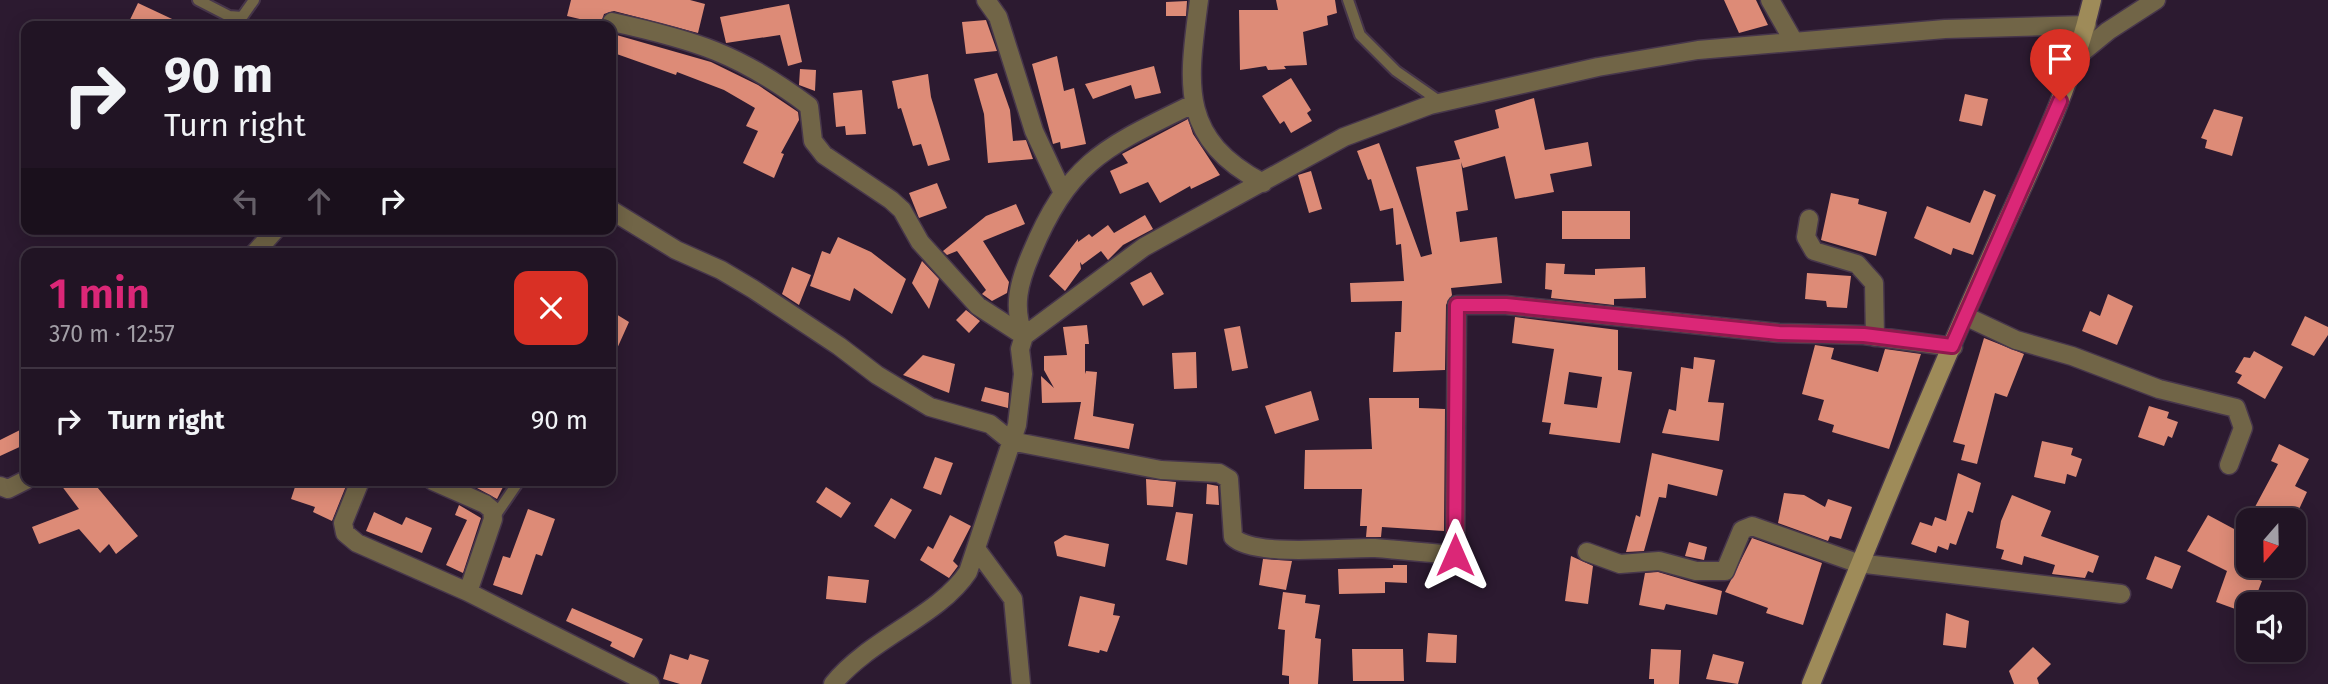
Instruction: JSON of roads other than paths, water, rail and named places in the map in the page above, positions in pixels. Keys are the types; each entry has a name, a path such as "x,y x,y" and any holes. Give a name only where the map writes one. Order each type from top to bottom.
{"street":[{"path":"986,0 998,17 1034,131 1062,191"},
{"path":"1199,0 1191,78 1193,104 1200,124 1222,158 1264,183"},
{"path":"1770,0 1793,40"},
{"path":"1811,684 1952,346 2026,185 2087,25 2092,0"},
{"path":"2075,58 2108,31 2156,0"},
{"path":"616,23 678,37 722,52 773,79 809,106 813,141 824,155 891,200 902,210 920,242 978,306 1024,336"},
{"path":"1024,336 1144,247 1344,137 1442,103 1598,67 1698,50 1945,29 2087,25"},
{"path":"833,684 852,662 952,591 968,572 1011,441 1022,396 1020,349 1024,336 1017,304 1020,280 1062,191 1081,169 1109,147 1193,104"},
{"path":"616,213 676,250 721,270 753,289 839,346 877,375 930,407 990,424 1011,441 1161,470 1219,473 1229,479 1232,489 1233,537 1245,546 1304,550 1373,548 1455,555 1457,305 1506,305 1779,333 1875,337 1952,346"},
{"path":"1809,219 1806,237 1814,251 1857,264 1874,283 1875,337"},
{"path":"1965,316 2016,340 2071,356 2159,389 2236,408 2243,428 2229,465"},
{"path":"0,486 8,489 21,483"},
{"path":"358,486 343,523 345,533 357,543 468,592 650,684"},
{"path":"444,486 485,504 492,510 493,519 468,592"},
{"path":"1587,552 1620,564 1659,561 1696,571 1725,571 1742,530 1752,526 1857,562 2121,594"},
{"path":"977,550 1013,599 1021,684"}],"lane":[{"path":"198,0 229,16 242,16 254,0"},
{"path":"1348,0 1360,35 1396,71 1442,103"},
{"path":"493,519 516,486"}]}
